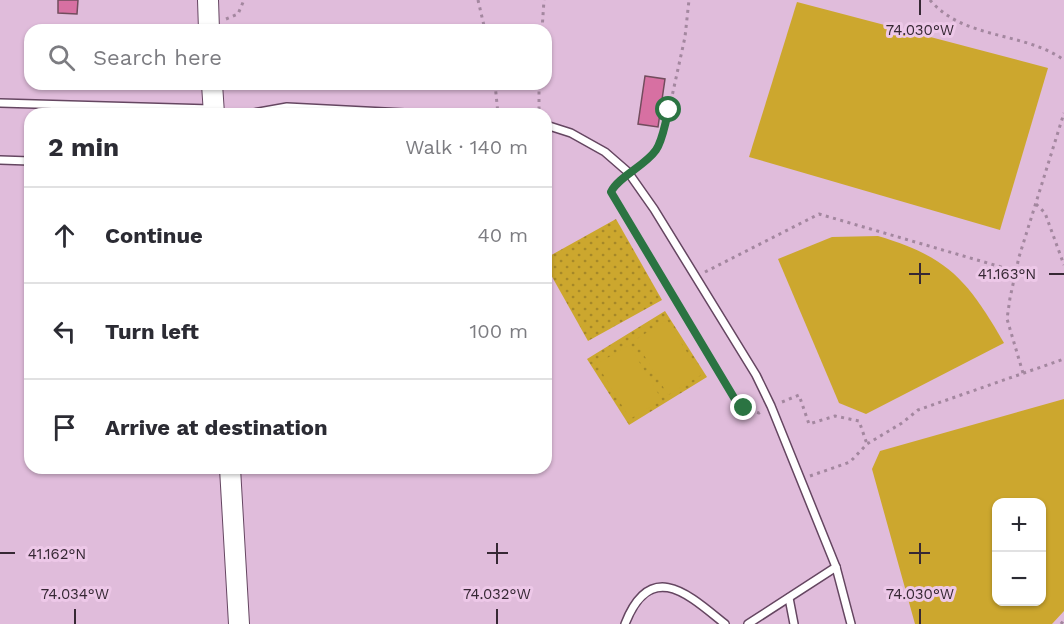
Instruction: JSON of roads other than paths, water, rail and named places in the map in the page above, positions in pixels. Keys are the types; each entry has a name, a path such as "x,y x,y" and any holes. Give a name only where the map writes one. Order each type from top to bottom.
{"main road":[{"path":"208,0 209,24"},
{"path":"212,90 214,108"},
{"path":"230,474 239,624"}],"lane":[{"path":"0,103 105,108"},
{"path":"281,108 307,108"},
{"path":"552,127 571,133 605,152 630,175 756,375 771,406 836,567 851,624"},
{"path":"0,160 24,160"},
{"path":"748,624 836,567"},
{"path":"625,624 639,600 652,589 666,587 679,589 725,624"},
{"path":"789,598 794,624"}]}
